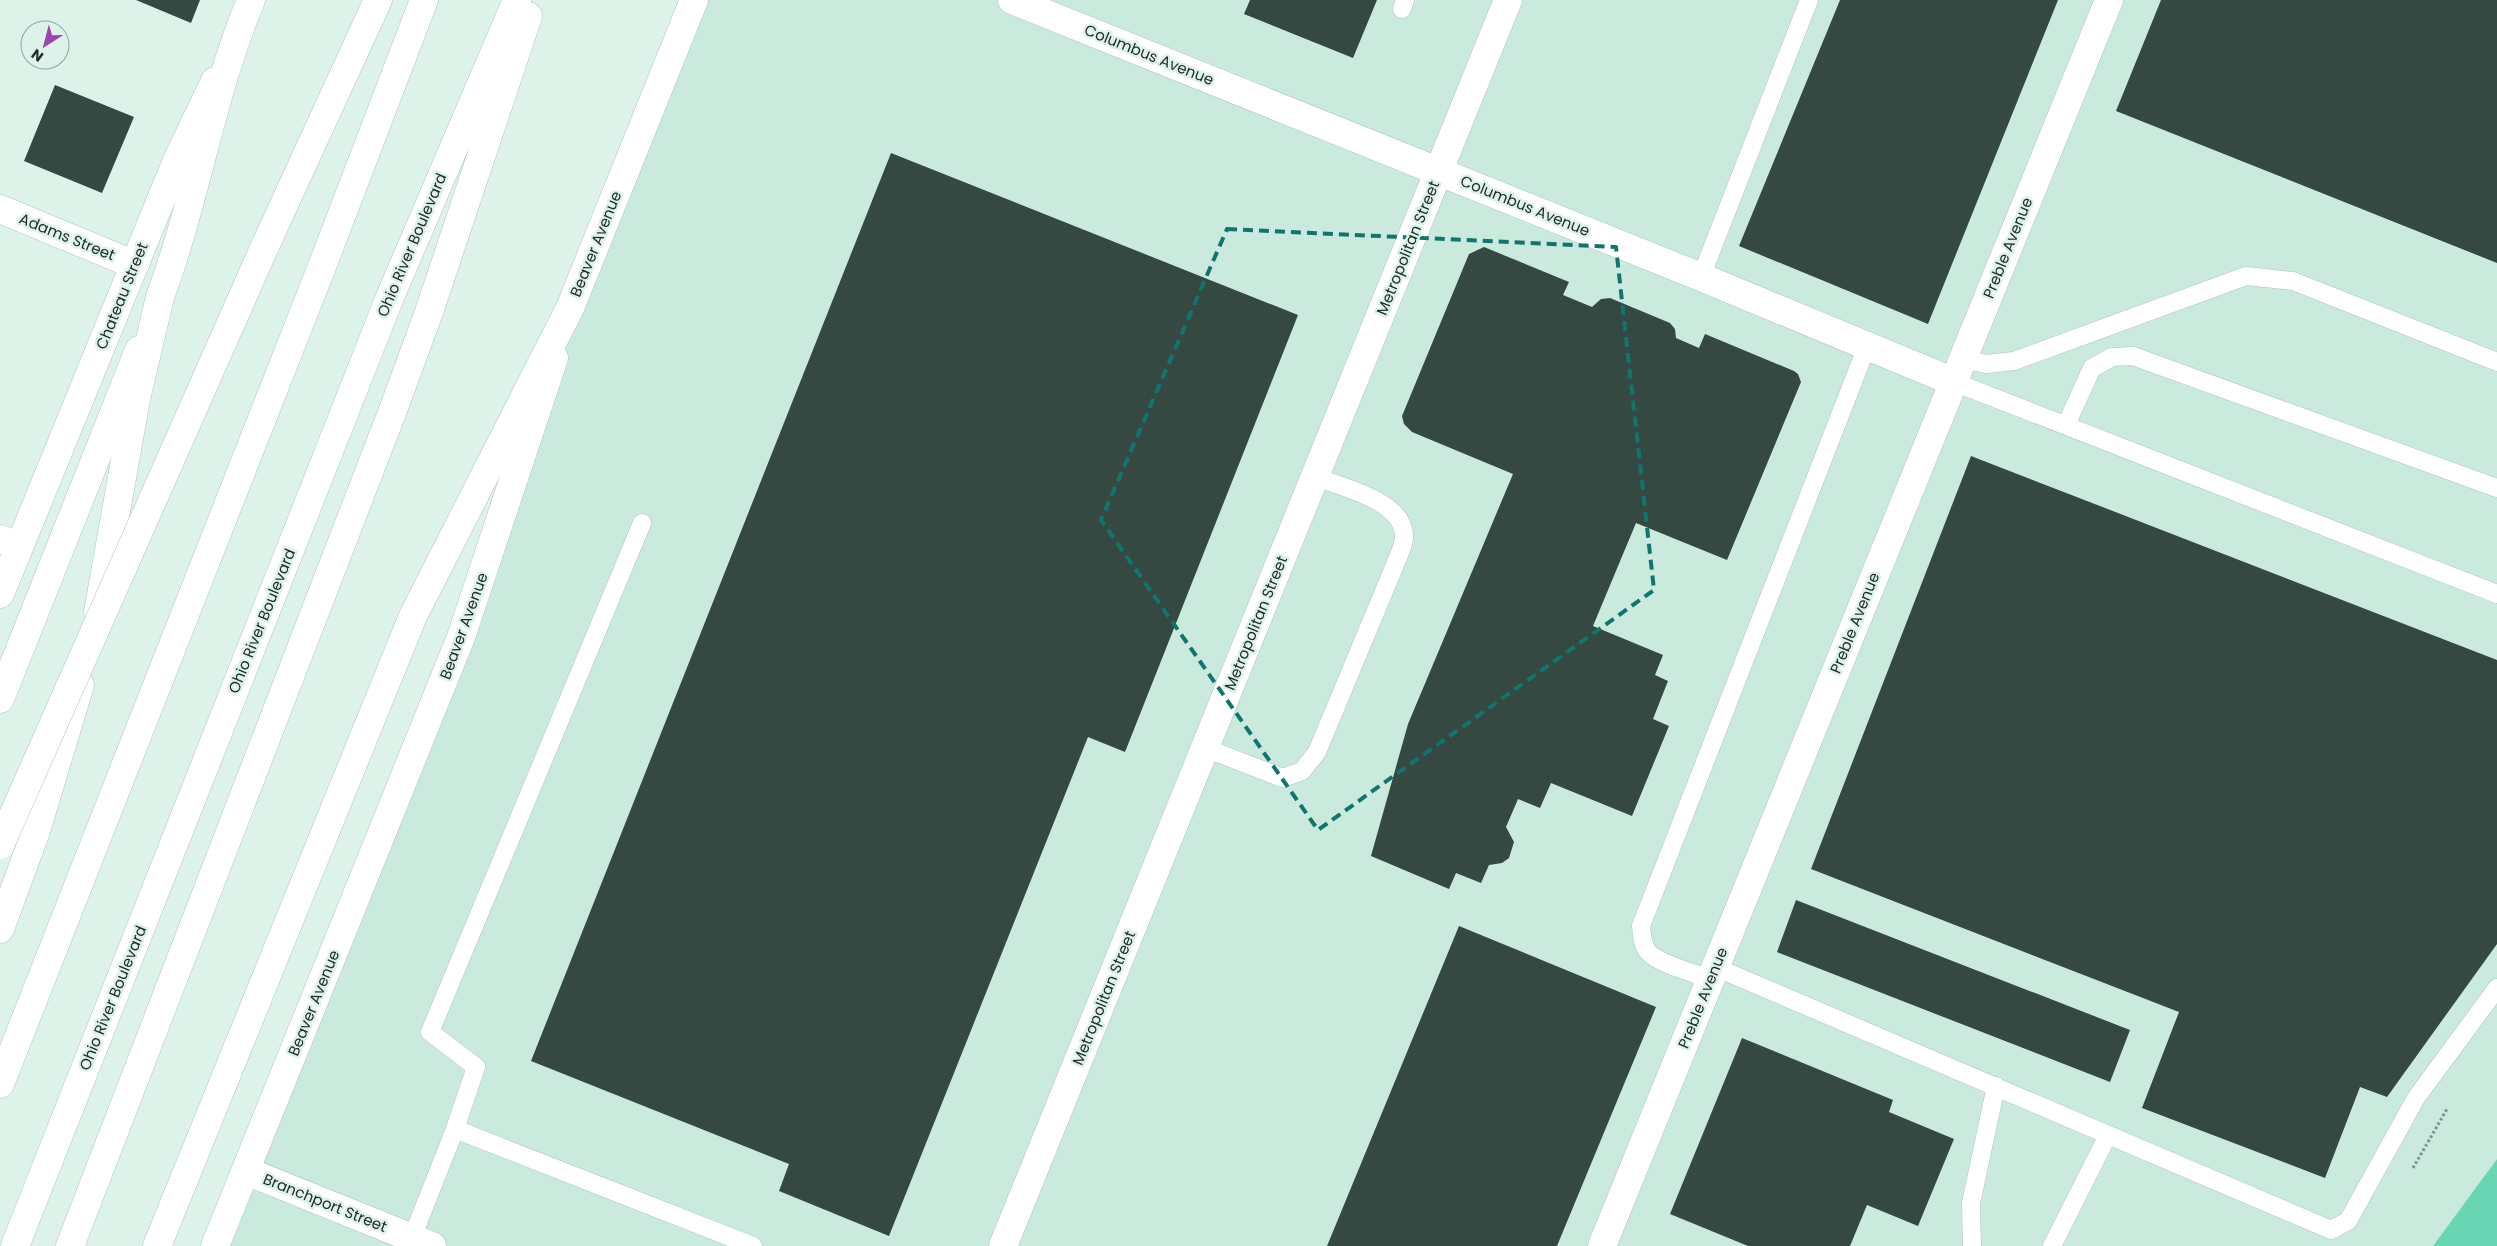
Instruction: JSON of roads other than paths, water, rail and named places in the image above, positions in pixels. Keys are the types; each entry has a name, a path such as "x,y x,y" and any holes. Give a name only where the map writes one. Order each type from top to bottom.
{"main road":[{"name":"Chateau Street","path":"0,594 10,543 135,264 178,158 231,48 250,0"},
{"path":"0,845 265,246 378,0"},
{"path":"0,1084 321,269 424,0"},
{"name":"Ohio River Boulevard","path":"16,1246 390,297 517,0"},
{"path":"70,1246 393,410 429,312 533,0"},
{"name":"Beaver Avenue","path":"215,1246 461,637 570,308 694,0"},
{"name":"Columbus Avenue","path":"1012,0 1701,277 1867,346 1958,370"},
{"name":"Metropolitan Street","path":"1003,1246 1508,0"},
{"name":"Preble Avenue","path":"1602,1246 2109,0"},
{"path":"0,699 177,250 231,48"},
{"name":"Adams Street","path":"0,209 135,264"},
{"path":"0,930 36,831 93,636 136,399 160,297"},
{"path":"157,1246 414,616 570,308"},
{"name":"Branchport Street","path":"246,1171 422,1242"}],"lane":[{"path":"1701,277 1809,0"},
{"path":"1958,370 2014,361 2246,276 2293,281 2497,362"},
{"path":"1867,346 1641,926 1643,944 1649,952 1659,959 1713,973 1996,1086 2331,1230 2348,1221 2416,1098 2497,988"},
{"path":"2066,426 2092,368 2112,357 2133,356 2497,488"},
{"path":"1958,370 2066,426 2497,594"},
{"path":"1205,748 1283,778 1302,771 1317,752 1398,560 1404,537 1398,516 1378,500 1315,477"},
{"path":"422,1242 455,1128 476,1067 430,1032 642,523"},
{"path":"1972,1246 1971,1203 1996,1086"},
{"path":"455,1128 752,1246"},
{"path":"2052,1246 2108,1135"}]}
